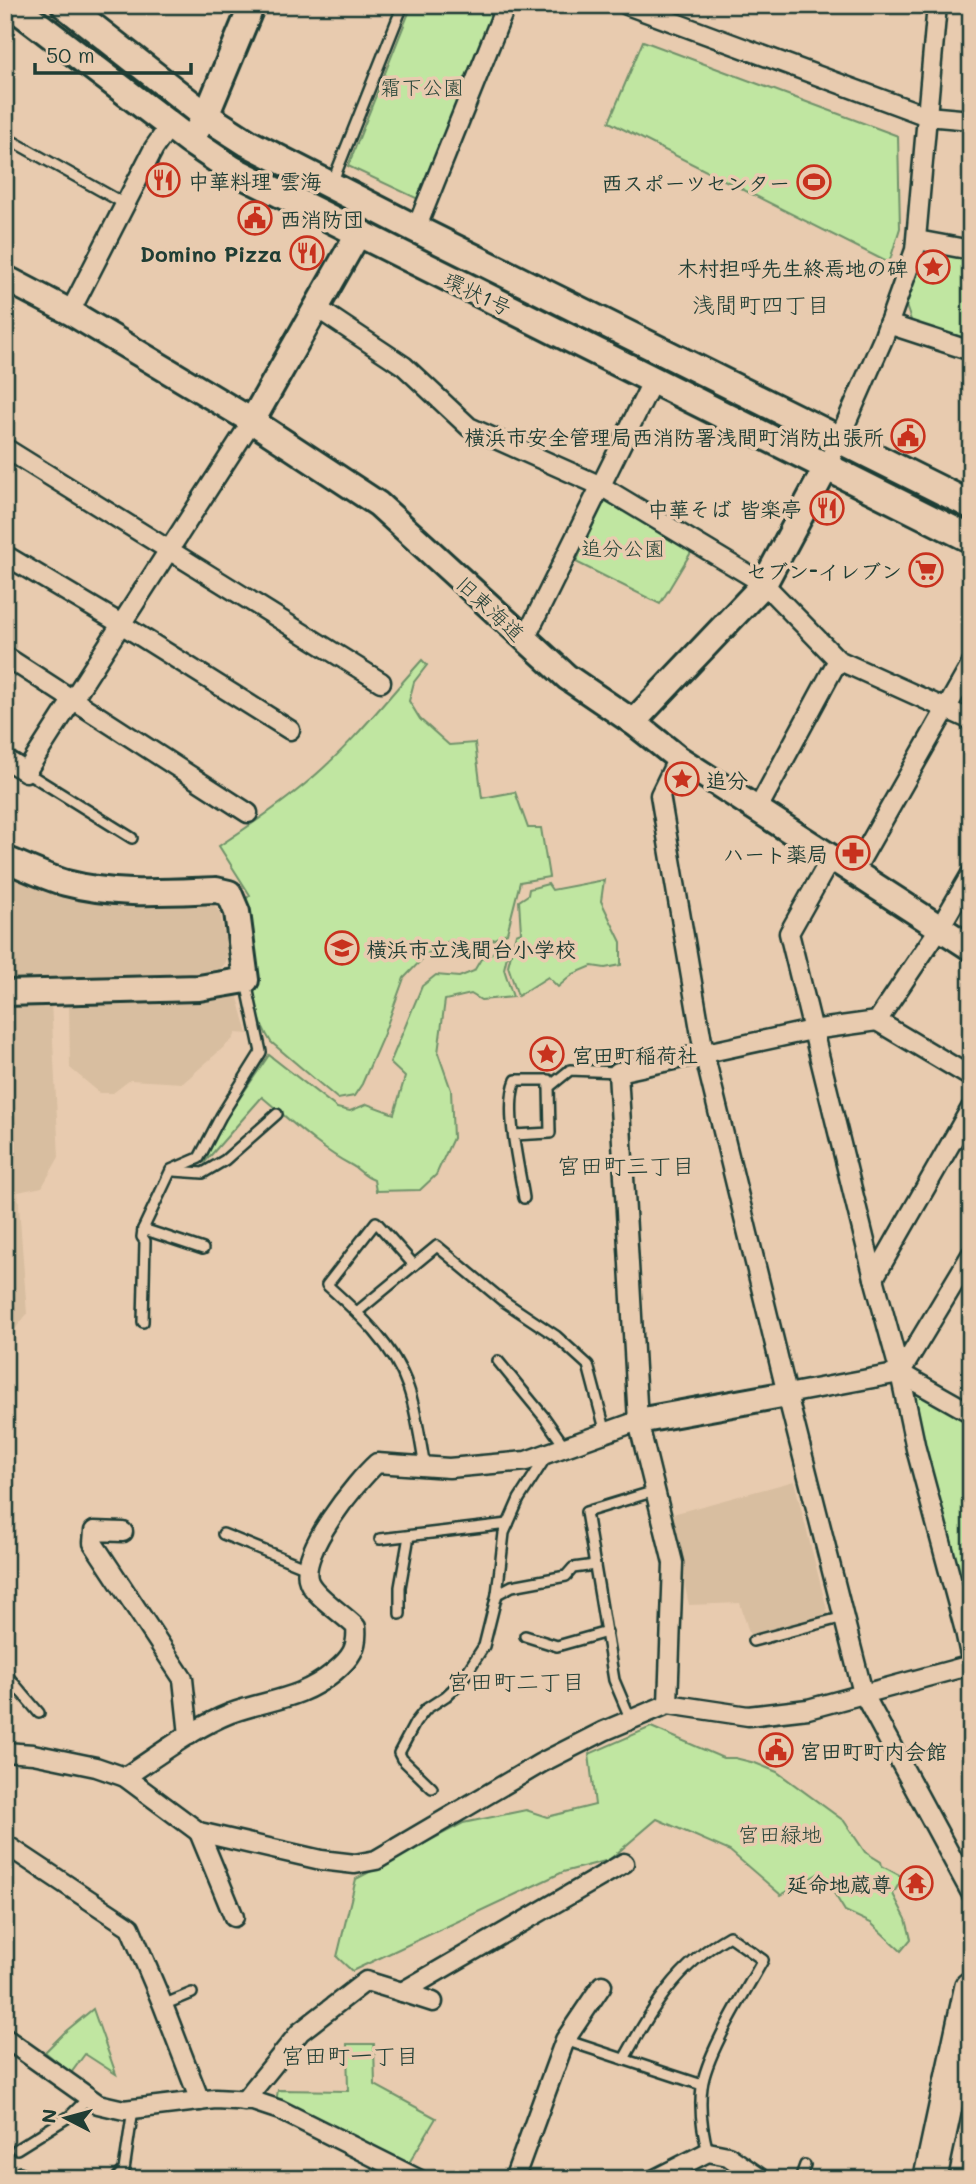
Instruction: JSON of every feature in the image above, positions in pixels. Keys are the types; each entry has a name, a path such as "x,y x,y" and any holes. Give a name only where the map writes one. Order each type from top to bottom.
{"highway":[{"path":"930,2179 971,1988"},
{"path":"951,2179 971,2089"}],"main road":[{"name":"環状1号","path":"12,5 233,170 971,539"},
{"name":"環状1号","path":"65,5 206,116 248,142 416,229 971,505"}],"street":[{"path":"69,312 154,148 206,116 252,5"},
{"path":"416,229 506,5"},
{"path":"627,5 927,116 971,120"},
{"path":"633,722 764,584 827,466 888,324 915,250 937,5"},
{"path":"5,759 26,772 252,421 358,234"},
{"path":"916,240 971,250"},
{"name":"旧東海道","path":"5,278 69,312 252,421 378,504 567,677 633,722 678,758 971,948"},
{"path":"317,308 404,366 469,427 601,486 764,584 838,660 971,720"},
{"path":"888,324 971,352"},
{"path":"525,639 653,380"},
{"path":"5,448 381,682"},
{"path":"5,555 290,730"},
{"path":"5,656 248,813"},
{"path":"757,810 838,660"},
{"path":"853,873 971,665"},
{"path":"678,758 660,795 704,1052 786,1394 863,1693 971,1893"},
{"path":"5,1752 33,1754 96,1767 125,1777 199,1832 321,1860 355,1864 376,1860 451,1809 541,1763 668,1704 748,1716 808,1709 971,1663 789,933 831,858"},
{"path":"5,859 64,882 105,890 127,893 216,890 229,893 237,912 246,980 198,988 5,993"},
{"path":"877,1021 939,929 971,874"},
{"path":"668,1704 673,1563 638,1421 618,1072 704,1052 877,1021 971,1077"},
{"path":"874,1278 971,1108"},
{"path":"900,1373 971,1255"},
{"path":"125,1777 189,1735 230,1713 306,1692 346,1662 355,1651 356,1627 340,1611 316,1594 308,1581 307,1568 311,1553 347,1494 377,1463 449,1468 526,1461 638,1421 900,1373 971,1413"},
{"path":"123,1532 94,1531 93,1543 183,1679 189,1735"},
{"path":"199,1832 234,1917"},
{"path":"5,1844 130,1927 200,2101"},
{"path":"402,1992 624,1863"},
{"path":"244,2101 300,2032 366,1981 433,2002"},
{"path":"514,2179 565,2040 602,1985"},
{"path":"5,2038 98,2104 124,2110 215,2099 253,2101 280,2110 418,2179"},
{"path":"655,2179 708,2152 728,2156 761,2179"}],"lane":[{"path":"331,185 403,5"},
{"path":"5,137 125,204"},
{"path":"26,772 132,838"},
{"path":"143,1322 143,1229 171,1170 199,1158 221,1115 261,1052 246,980"},
{"path":"549,1087 570,1070 618,1072"},
{"path":"514,1135 550,1133 549,1080 516,1080 511,1091 514,1135 524,1198"},
{"path":"171,1170 203,1173 225,1160 276,1114"},
{"path":"414,1265 376,1222 327,1285 357,1312 384,1343 408,1385 425,1467"},
{"path":"143,1229 203,1249"},
{"path":"357,1312 437,1246 502,1300 556,1336 588,1365 606,1433"},
{"path":"432,1788 399,1753 420,1716 460,1682 484,1646 497,1594 504,1533 519,1499 557,1450 544,1417 498,1361"},
{"path":"631,1720 614,1680 586,1512 655,1491"},
{"path":"380,1539 508,1524"},
{"path":"223,1534 307,1568"},
{"path":"400,1614 400,1587 409,1536"},
{"path":"497,1594 512,1586 566,1576 573,1569 595,1565"},
{"path":"753,1641 844,1616"},
{"path":"526,1636 556,1646 607,1632"},
{"path":"5,1673 39,1713"},
{"path":"624,2059 666,1988 707,1949 729,1936 763,1959 717,2046 702,2085 700,2123 708,2152"},
{"path":"163,2005 192,1993"},
{"path":"565,2040 702,2085"},
{"path":"17,2149 70,2116 89,2097"},
{"path":"116,2179 124,2170 132,2109"},
{"path":"800,2179 805,2165"}],"shaded area":[{"path":"5,873 88,902 123,908 175,903 195,897 213,904 220,913 227,950 226,962 213,978 5,985"},
{"path":"237,994 248,1034 236,1033 233,1039 183,1083 130,1080 113,1093 100,1093 70,1068 69,1001 199,999"},
{"path":"5,1001 51,1002 59,1157 42,1187 18,1192 27,1314 5,1342"},
{"path":"794,1481 829,1617 750,1636 740,1603 689,1605 669,1515"}],"green space":[{"name":"霜下公園","path":"412,5 496,5 418,199 348,166"},
{"name":"西スポーツセンター","path":"643,41 898,136 900,228 889,263 609,122"},
{"path":"925,247 971,256 971,341 912,323 905,303"},
{"name":"追分公園","path":"606,497 693,549 660,604 576,562"},
{"path":"422,660 427,665 414,682 409,701 420,719 449,745 475,743 482,798 515,792 528,828 541,828 549,877 520,882 507,933 458,956 449,941 427,954 404,978 362,1084 354,1096 338,1099 271,1042 265,1031 253,993 244,941 251,940 246,899 250,895 219,846 278,806 326,765 355,737"},
{"path":"604,880 601,901 621,942 621,965 605,968 592,966 573,974 558,987 548,977 518,996 508,966 516,934 521,932 519,901 528,895 529,889 548,884 552,890"},
{"path":"510,943 504,969 513,997 481,1000 471,994 445,1000 438,1053 451,1090 453,1138 436,1175 420,1190 376,1191 374,1180 316,1142 262,1097 204,1163 220,1127 269,1055 337,1108 350,1111 367,1104 394,1114 405,1077 390,1063 422,986 436,975 459,977 474,971 481,959"},
{"path":"909,1386 971,1424 971,1634"},
{"name":"宮田緑地","path":"651,1727 723,1758 755,1763 777,1772 844,1821 865,1852 881,1862 882,1866 903,1877 893,1894 906,1919 911,1939 901,1951 871,1923 845,1911 821,1872 781,1895 730,1851 657,1819 609,1860 563,1872 352,1971 337,1957 356,1879 463,1823 526,1810 547,1817 595,1805 589,1754"},
{"path":"93,2009 116,2074 85,2054 71,2073 45,2052"},
{"path":"347,2044 374,2044 375,2085 436,2118 406,2168 276,2102 278,2090 348,2091"}],"place":[{"name":"中華料理 雲海","path":"163,180"},
{"name":"西スポーツセンター","path":"814,182"},
{"name":"西消防団","path":"255,218"},
{"name":"Domino Pizza","path":"307,253"},
{"name":"木村担呼先生終焉地の碑","path":"933,267"},
{"name":"横浜市安全管理局西消防署浅間町消防出張所","path":"908,436"},
{"name":"中華そば 皆楽亭","path":"827,508"},
{"name":"セブン-イレブン","path":"926,570"},
{"name":"追分","path":"682,779"},
{"name":"ハート薬局","path":"853,853"},
{"name":"横浜市立浅間台小学校","path":"342,948"},
{"name":"宮田町稲荷社","path":"547,1054"},
{"name":"宮田町町内会館","path":"776,1750"},
{"name":"延命地蔵尊","path":"916,1883"}],"district":[{"name":"浅間町四丁目","path":"761,304"},
{"name":"宮田町三丁目","path":"626,1165"},
{"name":"宮田町二丁目","path":"516,1681"},
{"name":"宮田町一丁目","path":"350,2055"}]}
